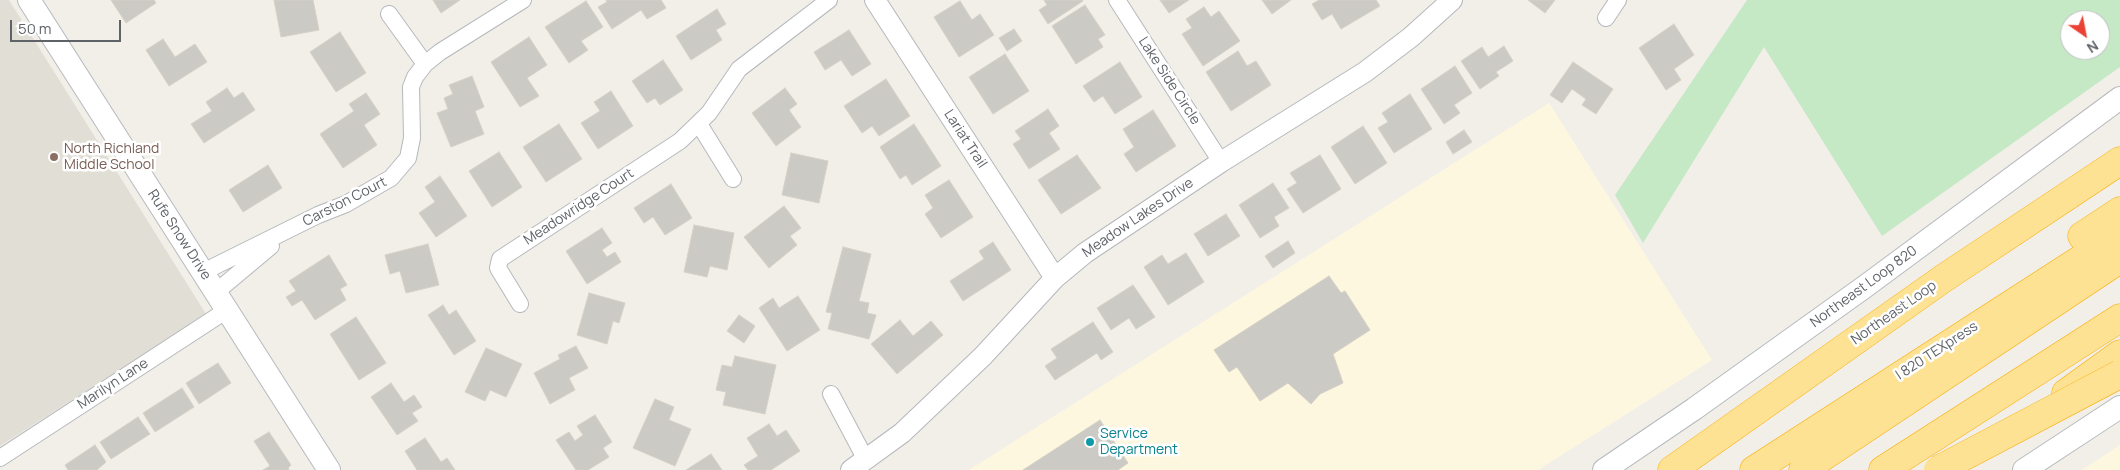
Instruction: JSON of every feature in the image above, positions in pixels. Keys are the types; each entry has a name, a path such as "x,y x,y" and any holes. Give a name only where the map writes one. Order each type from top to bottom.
{"highway":[{"name":"Northeast Loop","path":"1672,470 1944,278 2120,161"},
{"path":"1875,391 1904,355 2120,211"},
{"name":"I 820 TEXpress","path":"1754,470 2120,234"},
{"name":"I 820 TEXpress","path":"1803,470 2120,259"},
{"path":"1883,470 2120,318"},
{"path":"1962,470 2120,354"},
{"path":"1938,470 2120,374"}],"main road":[{"name":"Rufe Snow Drive","path":"29,0 329,470"},
{"name":"Northeast Loop 820","path":"1604,470 1694,409 1855,294 2120,98"},
{"path":"2024,470 2120,408"}],"street":[{"name":"Carston Court","path":"203,272 379,187 406,162 412,138 411,87 415,77 425,64 440,52 523,0"},
{"name":"Meadowridge Court","path":"520,304 498,268 500,258 680,141 699,124 739,69 829,0"},
{"name":"Lariat Trail","path":"875,0 1055,278"},
{"name":"Lake Side Circle","path":"1118,0 1221,162"},
{"name":"Meadow Lakes Drive","path":"858,465 902,433 983,356 1055,278 1085,253 1221,162 1365,72 1411,37 1452,0"},
{"path":"1606,18 1618,0"},
{"path":"389,14 425,64"},
{"path":"699,124 734,179"},
{"name":"Carston Court","path":"221,301 294,227"},
{"name":"Marilyn Lane","path":"0,458 221,301"},
{"path":"831,394 858,465"}],"shaded area":[{"name":"North Richland Middle School","path":"0,0 9,0 206,314 0,446"},
{"path":"1549,103 1712,360 1538,470 969,470"},
{"path":"2120,445 2120,470 2082,470"}],"green space":[{"path":"1747,0 2120,0 2120,67 1882,236 1764,47 1643,243 1615,195"}],"building":[{"path":"111,0 154,0 156,3 126,23"},
{"path":"274,0 313,0 319,30 281,37"},
{"path":"433,0 460,0 441,13"},
{"path":"606,0 661,0 666,8 647,19 641,10 612,29 598,7 607,2"},
{"path":"1044,0 1083,1 1048,24 1039,10 1047,5"},
{"path":"1160,0 1189,0 1169,13"},
{"path":"1262,0 1291,0 1272,14"},
{"path":"1319,0 1376,0 1380,6 1341,29 1332,14 1322,20 1312,4"},
{"path":"1528,0 1555,0 1545,13"},
{"path":"586,1 603,27 581,41 588,50 569,63 545,27"},
{"path":"960,1 972,20 980,14 994,35 959,57 934,17"},
{"path":"1085,5 1105,35 1098,39 1103,47 1076,64 1052,26"},
{"path":"1204,7 1211,17 1219,11 1240,41 1203,66 1182,34 1192,28 1186,19"},
{"path":"717,9 726,24 716,30 722,40 691,60 676,36"},
{"path":"1674,24 1694,55 1674,69 1681,80 1666,90 1639,48"},
{"path":"1014,29 1022,41 1007,51 999,38"},
{"path":"849,30 871,64 852,76 841,60 825,70 814,52"},
{"path":"340,32 366,73 336,92 310,52"},
{"path":"529,37 547,65 527,78 539,96 520,107 491,62"},
{"path":"163,39 175,57 195,44 207,62 169,86 146,50"},
{"path":"1504,46 1513,61 1496,72 1499,76 1480,89 1461,61 1482,47 1488,57"},
{"path":"1238,51 1247,66 1256,61 1271,85 1231,111 1206,72"},
{"path":"1005,54 1029,91 993,114 969,77"},
{"path":"663,60 683,90 660,105 655,98 647,103 632,81"},
{"path":"1120,62 1142,97 1115,114 1103,96 1094,102 1083,86"},
{"path":"1573,62 1613,89 1596,114 1582,105 1586,99 1572,89 1562,103 1550,95"},
{"path":"1455,66 1472,93 1454,105 1460,113 1444,124 1421,89"},
{"path":"472,76 484,107 475,111 484,134 451,147 437,113 448,109 444,98 453,94 449,85"},
{"path":"886,79 910,116 879,136 872,126 862,133 844,106"},
{"path":"227,88 234,98 243,92 255,110 204,143 191,124 212,111 206,102"},
{"path":"785,88 797,104 789,110 801,127 776,146 752,113"},
{"path":"611,91 633,126 598,149 581,123 600,111 594,102"},
{"path":"366,93 380,114 364,125 377,145 343,168 320,134 354,111 349,104"},
{"path":"1410,94 1432,129 1394,153 1378,128 1388,122 1382,113"},
{"path":"1048,109 1059,126 1049,133 1060,149 1029,169 1013,144 1021,139 1015,131"},
{"path":"1153,110 1176,146 1136,172 1124,154 1134,147 1123,129"},
{"path":"559,124 582,159 546,182 523,147"},
{"path":"914,124 941,166 912,185 906,175 900,179 880,147"},
{"path":"1363,126 1387,163 1355,184 1331,147"},
{"path":"1464,130 1472,142 1453,154 1446,142"},
{"path":"499,152 522,187 492,207 469,171"},
{"path":"791,153 828,161 819,203 782,195"},
{"path":"1077,155 1101,188 1061,214 1038,180"},
{"path":"1320,155 1341,189 1303,213 1287,189 1297,183 1290,173"},
{"path":"268,165 282,188 243,212 229,190"},
{"path":"440,176 467,216 436,237 419,213 435,202 425,187"},
{"path":"949,180 973,217 941,238 925,214 933,208 925,195"},
{"path":"1273,183 1289,208 1274,217 1279,226 1260,238 1239,205"},
{"path":"671,184 692,218 665,235 653,217 644,223 634,208"},
{"path":"784,206 801,228 790,236 797,245 769,268 744,237"},
{"path":"1226,214 1240,236 1208,256 1194,234"},
{"path":"694,225 734,233 727,270 710,266 707,277 684,272"},
{"path":"602,228 612,243 602,250 607,257 615,252 621,262 587,284 566,251"},
{"path":"1288,241 1295,253 1273,268 1265,256"},
{"path":"993,242 1011,270 963,301 950,281 984,259 979,251"},
{"path":"428,244 439,285 406,293 400,271 390,274 385,255"},
{"path":"843,247 871,254 859,301 869,303 867,313 876,315 869,339 828,329 832,313 826,312"},
{"path":"1186,253 1204,282 1168,305 1144,267 1162,255 1168,264"},
{"path":"329,255 347,285 340,289 346,300 315,320 302,300 292,306 286,297 296,291 289,281"},
{"path":"1329,276 1341,293 1345,291 1370,330 1333,354 1343,383 1320,394 1311,404 1288,383 1260,401 1237,367 1229,372 1214,350"},
{"path":"1133,285 1155,317 1136,329 1129,318 1111,330 1097,308"},
{"path":"589,293 625,303 619,323 613,321 607,344 577,335"},
{"path":"798,296 820,330 787,351 759,308 773,298 779,308"},
{"path":"443,305 449,315 456,310 476,341 454,355 428,315"},
{"path":"739,315 755,326 744,343 727,331"},
{"path":"356,317 386,363 359,380 330,334"},
{"path":"900,320 913,336 931,321 943,335 897,374 871,344"},
{"path":"1093,322 1113,352 1101,360 1097,353 1055,380 1045,366 1057,358 1051,349"},
{"path":"576,346 588,368 569,378 575,390 550,404 534,373 560,359 558,355"},
{"path":"486,348 522,364 506,397 490,390 485,401 465,392"},
{"path":"735,356 776,365 765,414 723,405 726,392 716,390 722,365 732,367"},
{"path":"218,363 231,383 199,404 186,383"},
{"path":"391,383 404,402 414,395 422,407 412,413 418,421 397,435 371,397"},
{"path":"182,388 194,407 155,432 143,413"},
{"path":"655,399 674,407 669,420 691,429 675,466 633,448"},
{"path":"595,415 612,442 603,448 609,457 588,470 576,470 556,440 569,432 575,441 583,435 577,426"},
{"path":"138,417 150,434 111,459 100,442"},
{"name":"Service Department","path":"1100,420 1128,463 1118,470 1023,470"},
{"path":"769,424 777,436 786,430 800,451 771,470 748,470 744,465 758,456 747,438"},
{"path":"269,432 291,465 288,468 289,470 263,470 270,466 254,441"},
{"path":"425,438 441,462 447,458 455,470 417,470 405,451"},
{"path":"95,445 106,462 97,470 68,470 65,465"},
{"path":"711,454 722,470 686,470"}],"place":[{"name":"North Richland Middle School","path":"54,157"},
{"name":"Service Department","path":"1090,442"}]}
